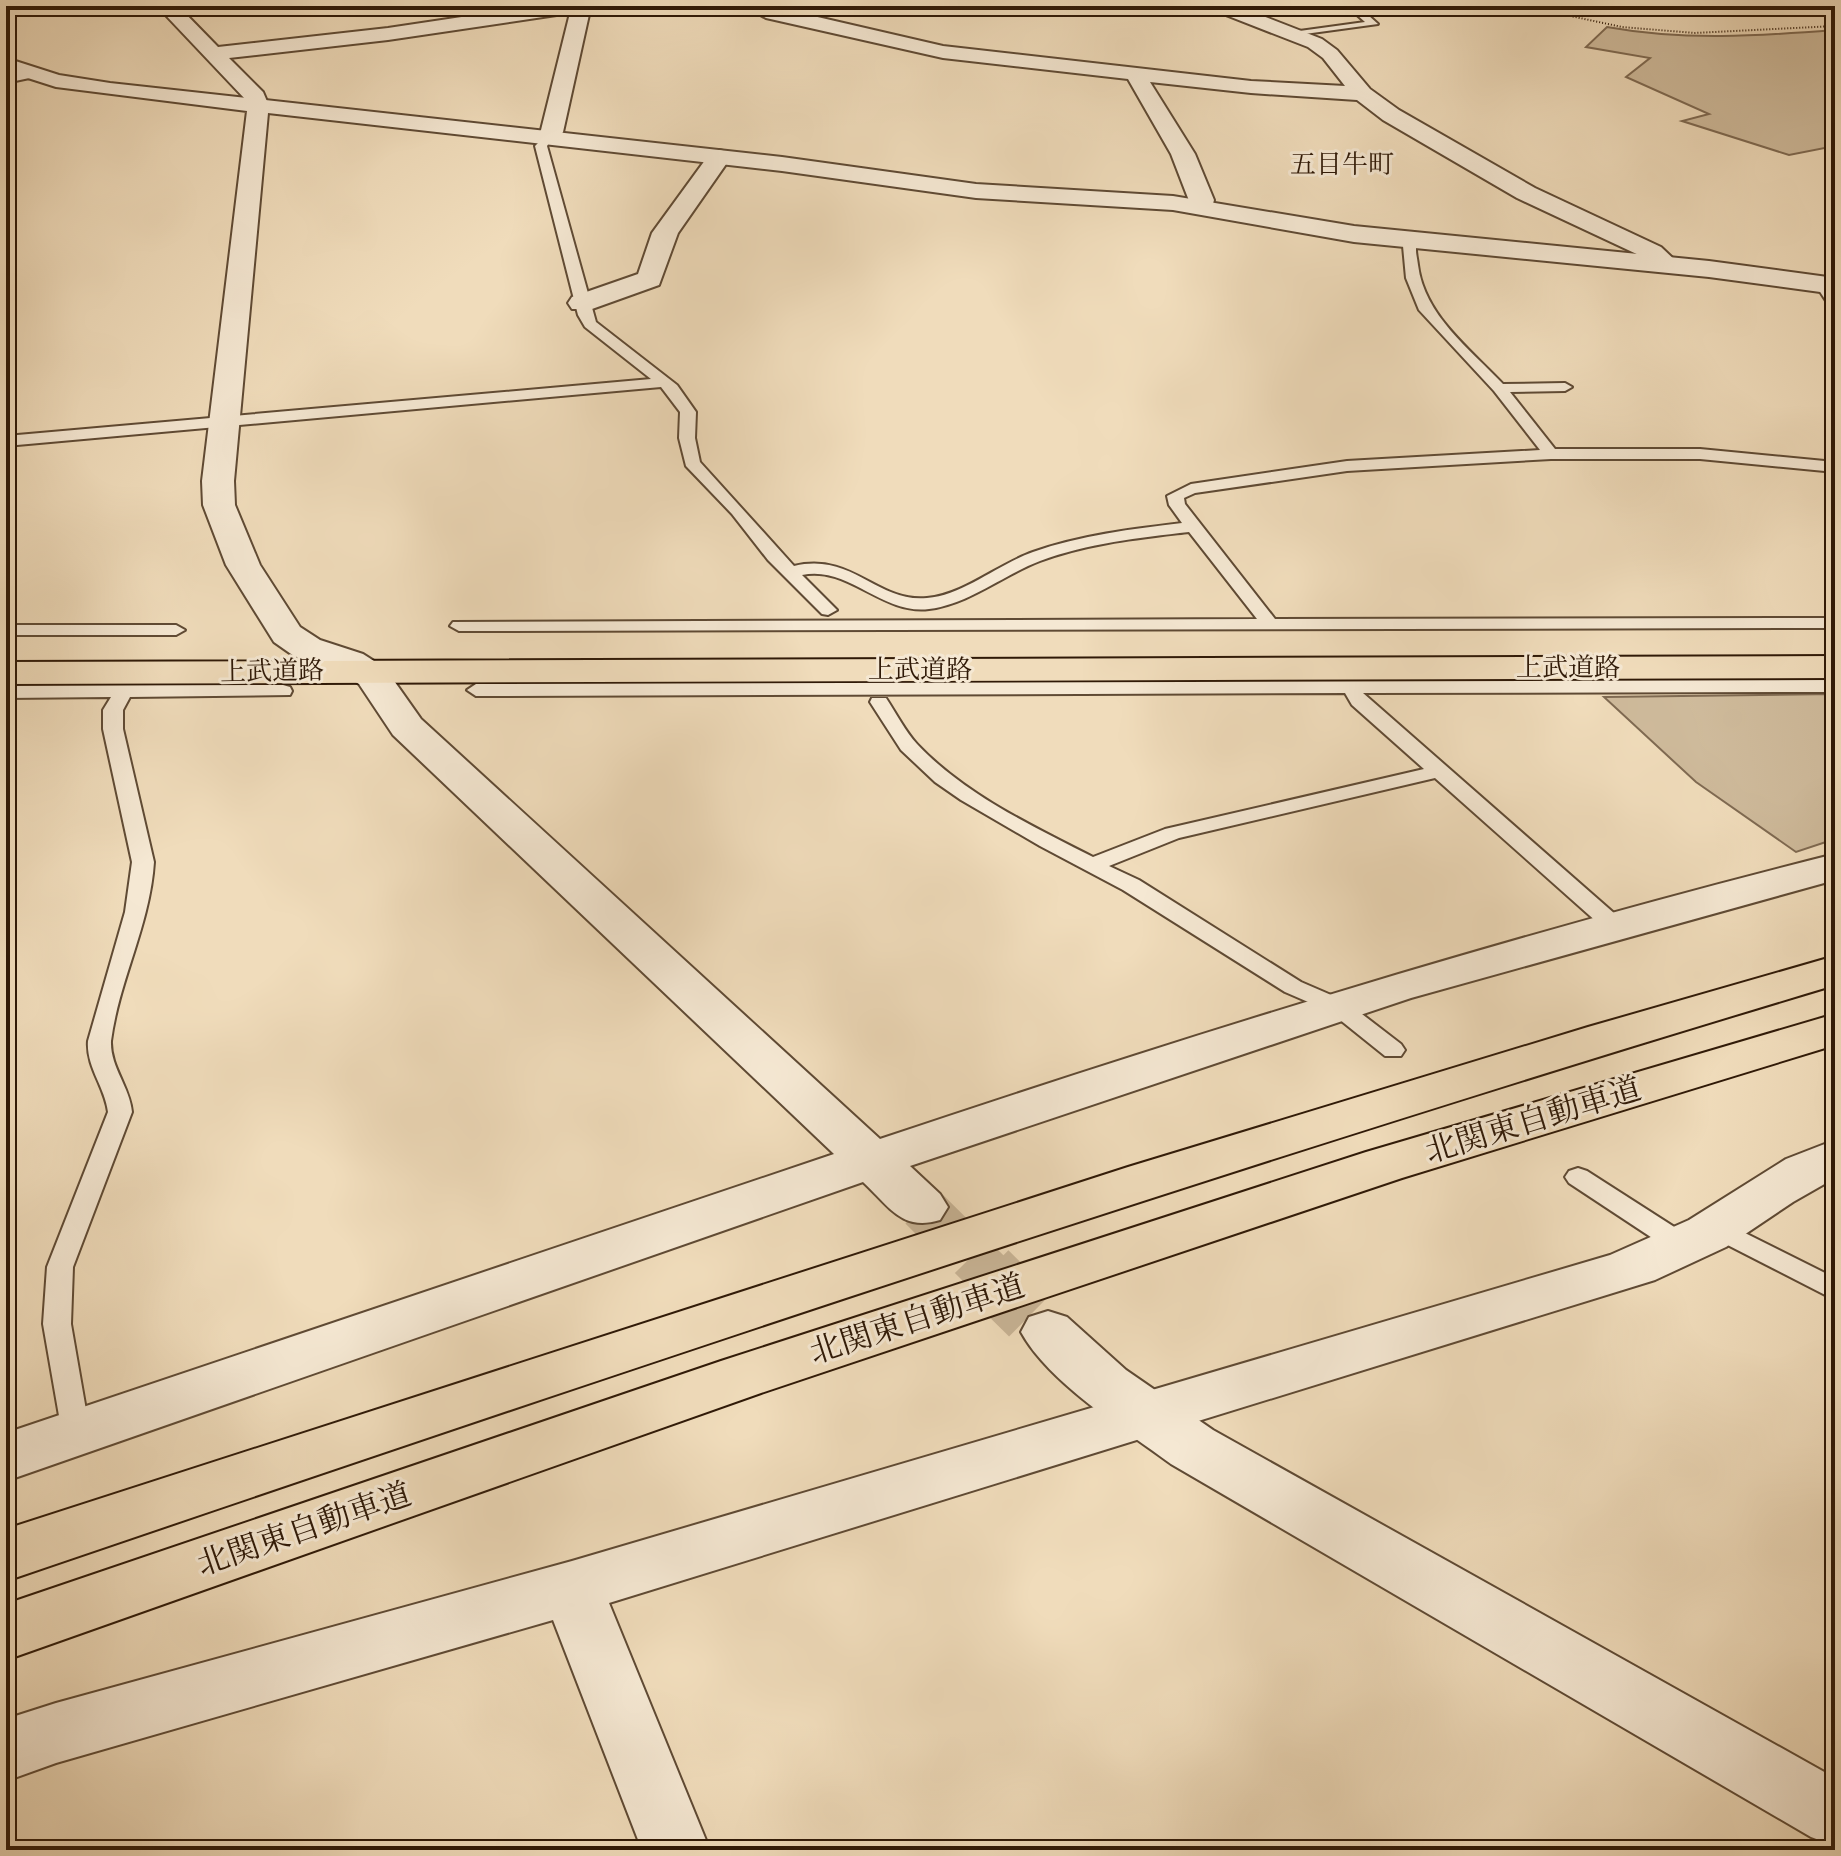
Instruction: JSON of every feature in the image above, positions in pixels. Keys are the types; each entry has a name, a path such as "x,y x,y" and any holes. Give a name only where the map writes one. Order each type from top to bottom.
{"highway":[{"name":"上武道路","path":"6,645 741,634 1633,632 1835,641"},
{"name":"上武道路","path":"6,673 362,670 940,679 1790,676 1835,667"},
{"name":"北関東自動車道","path":"6,1555 743,1310 1342,1117 1835,970"},
{"name":"北関東自動車道","path":"6,1632 876,1333 1384,1165 1835,1029"}],"street":[{"path":"167,6 255,97 258,106 218,481 219,505 243,565 287,634 297,643 350,662 379,683 407,727 922,1207"},
{"path":"213,54 388,34 576,6 580,10 552,132 547,137"},
{"path":"754,6 773,14 920,49 1251,87 1362,94"},
{"path":"1223,8 1290,33 1330,54 1362,94 1391,115 1492,174 1652,252 1666,264"},
{"path":"1134,72 1183,154 1202,206"},
{"path":"10,76 719,157 989,192 1202,206 1412,241 1666,264 1831,291"},
{"path":"582,303 650,279 665,233 719,157"},
{"path":"6,1457 871,1160 1337,1006 1835,867"},
{"path":"6,1750 56,1733 572,1588 1144,1413 1624,1271 1701,1237 1793,1176 1835,1158"},
{"path":"1048,1332 1106,1386 1192,1447 1835,1814"},
{"path":"572,1588 676,1850"}],"lane":[{"path":"1223,8 1268,6"},
{"path":"1290,33 1373,24 1352,6"},
{"path":"547,137 541,146 590,324 666,382 688,412 687,438 692,463 738,511 774,556 828,610"},
{"path":"1412,241 1409,246 1413,278 1426,310 1499,388 1551,454"},
{"path":"6,441 666,382"},
{"path":"1499,388 1565,387"},
{"path":"1267,623 1266,617 1194,526 1175,496 1191,489 1347,466 1551,454 1700,454 1835,467"},
{"path":"792,572 826,568 903,603 942,602 1004,569 1041,554 1118,536 1194,526"},
{"path":"459,626 741,634 1267,623 1633,632 1835,623"},
{"path":"6,630 176,630"},
{"path":"476,690 940,679 1351,688 1790,676 1835,686"},
{"path":"1351,688 1359,701 1615,926"},
{"path":"6,692 283,691"},
{"path":"76,1433 57,1324 60,1267 120,1112 120,1096 99,1049 103,1023 140,902 143,878 143,862 113,729 113,710 123,692"},
{"path":"879,702 896,732 942,778 998,815 1095,864 1293,987 1337,1006 1393,1050"},
{"path":"1095,864 1172,833 1439,771"},
{"path":"1578,1177 1701,1237 1835,1290"}],"path":[{"path":"1466,6 1508,12 1561,14 1622,27 1694,33 1835,26"},
{"path":"1561,14 1595,6"},
{"path":"1798,6 1835,12"}],"shaded area":[{"path":"1607,27 1693,36 1835,30 1835,146 1789,155 1682,121 1709,114 1626,77 1650,58 1586,47"},
{"path":"1835,694 1835,839 1796,852 1696,782 1604,697"}],"tunnel":[{"path":"922,1207 987,1272"},
{"path":"987,1272 1048,1332"}],"district":[{"name":"五目牛町","path":"1342,164"}]}
